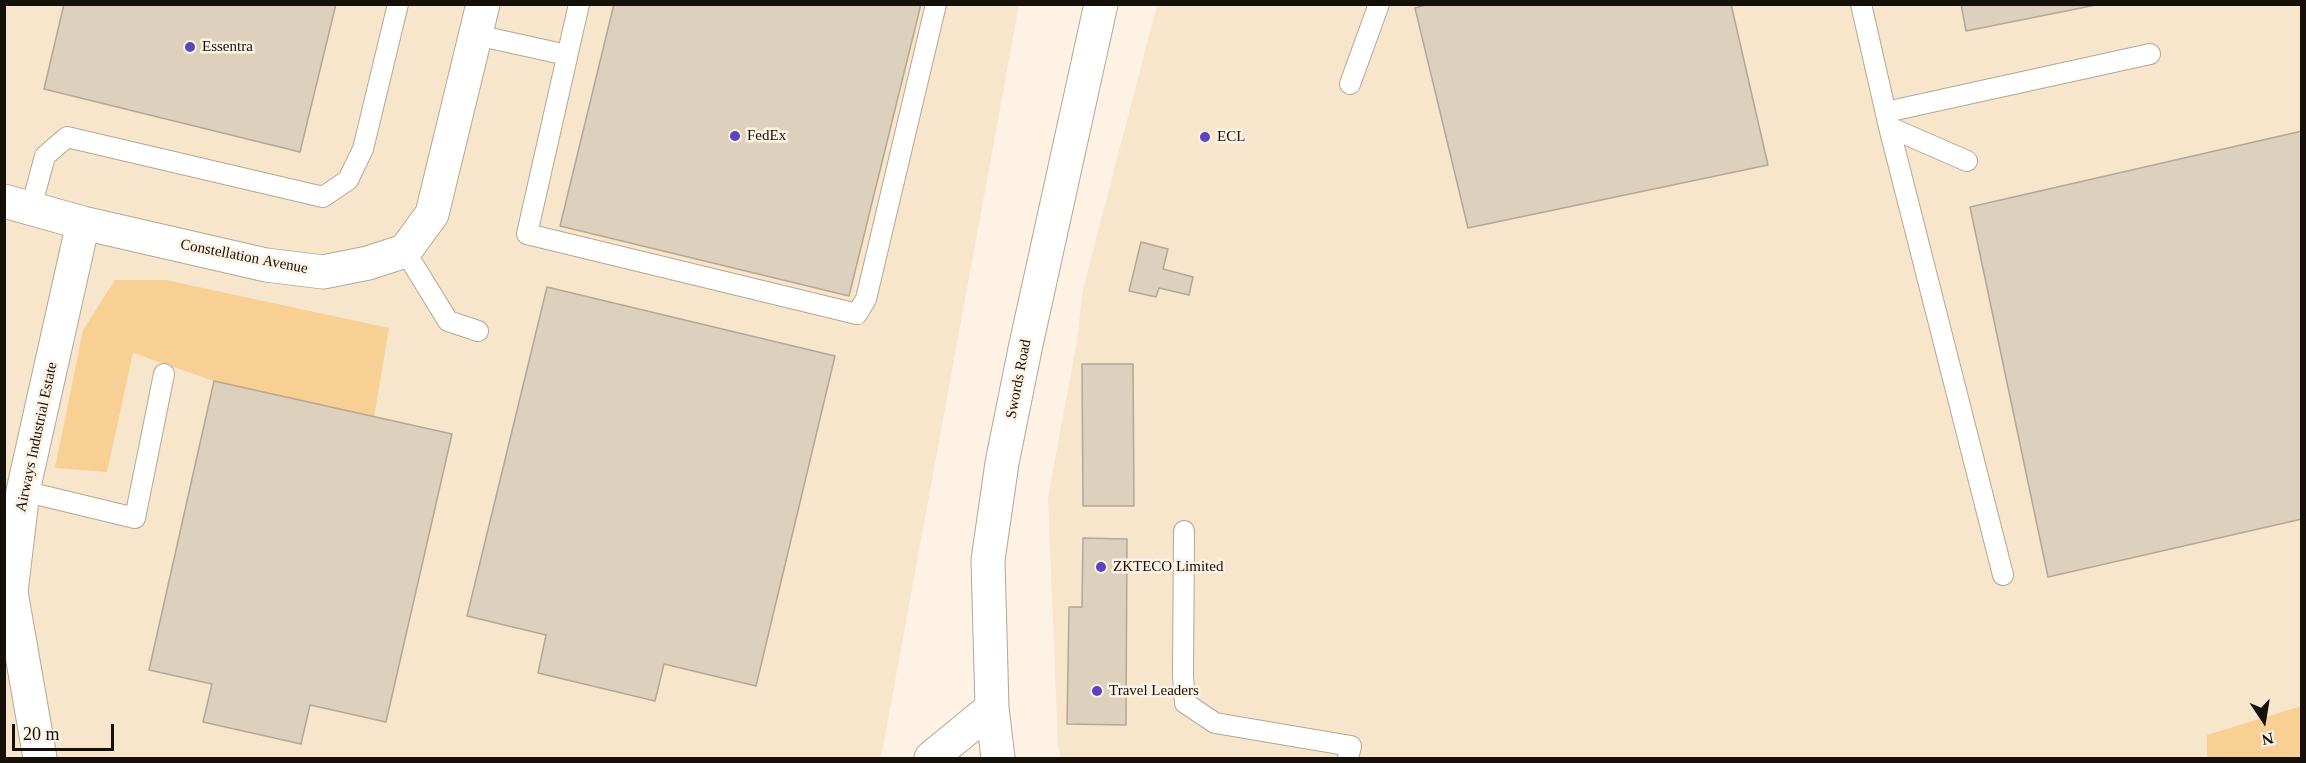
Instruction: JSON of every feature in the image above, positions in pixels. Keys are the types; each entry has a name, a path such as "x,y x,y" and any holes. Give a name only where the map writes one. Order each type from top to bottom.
{"street":[{"name":"Swords Road","path":"998,759 992,708 988,560 1002,463 1101,4"},
{"path":"405,251 432,214 480,20"},
{"name":"Constellation Avenue","path":"18,204 83,223 266,265 323,272 368,263 405,251"},
{"name":"Airways Industrial Estate","path":"40,759 11,631 11,592 24,491 83,223"},
{"path":"931,759 992,708"}],"lane":[{"path":"18,204 45,156 67,137 323,197 348,180 363,149 398,4"},
{"path":"579,4 527,234 857,314 866,299 936,4"},
{"path":"1350,84 1379,4"},
{"path":"1861,4 2003,575"},
{"path":"480,20 567,55"},
{"path":"1888,119 2150,54"},
{"path":"1888,119 1967,161"},
{"path":"405,251 448,321 478,331"},
{"path":"24,491 135,518 164,374"},
{"path":"1184,531 1183,676 1185,703 1215,723 1351,746 1348,759"}],"shaded area":[{"path":"4,5 1019,5 881,758 5,758"},
{"path":"1157,5 2301,5 2301,706 2208,735 2207,758 1061,758 1058,746 1048,497 1077,341 1083,289"},
{"path":"115,280 166,280 389,328 374,417 214,381 133,353 107,472 55,468 83,330"},
{"path":"2301,706 2301,758 2207,758 2207,735"}],"building":[{"name":"Essentra","path":"64,4 336,4 300,152 44,89"},
{"name":"FedEx","path":"614,4 921,4 849,296 560,226"},
{"path":"1429,4 1731,4 1768,165 1468,228 1415,8"},
{"path":"1961,4 2101,4 1966,31"},
{"path":"2302,131 2302,519 2048,577 1970,207"},
{"path":"1141,242 1168,249 1163,269 1193,277 1189,295 1159,288 1156,297 1129,291"},
{"path":"547,287 835,356 756,686 664,664 655,701 538,673 546,635 467,616"},
{"path":"1082,364 1133,364 1134,506 1083,506"},
{"path":"214,381 452,434 386,722 310,705 301,744 203,722 212,684 149,670"},
{"path":"1083,538 1127,539 1126,725 1067,724 1069,607 1082,607"}],"place":[{"name":"Essentra","path":"190,47"},
{"name":"FedEx","path":"735,136"},
{"name":"ECL","path":"1205,137"},
{"name":"ZKTECO Limited","path":"1101,567"},
{"name":"Travel Leaders","path":"1097,691"}]}
